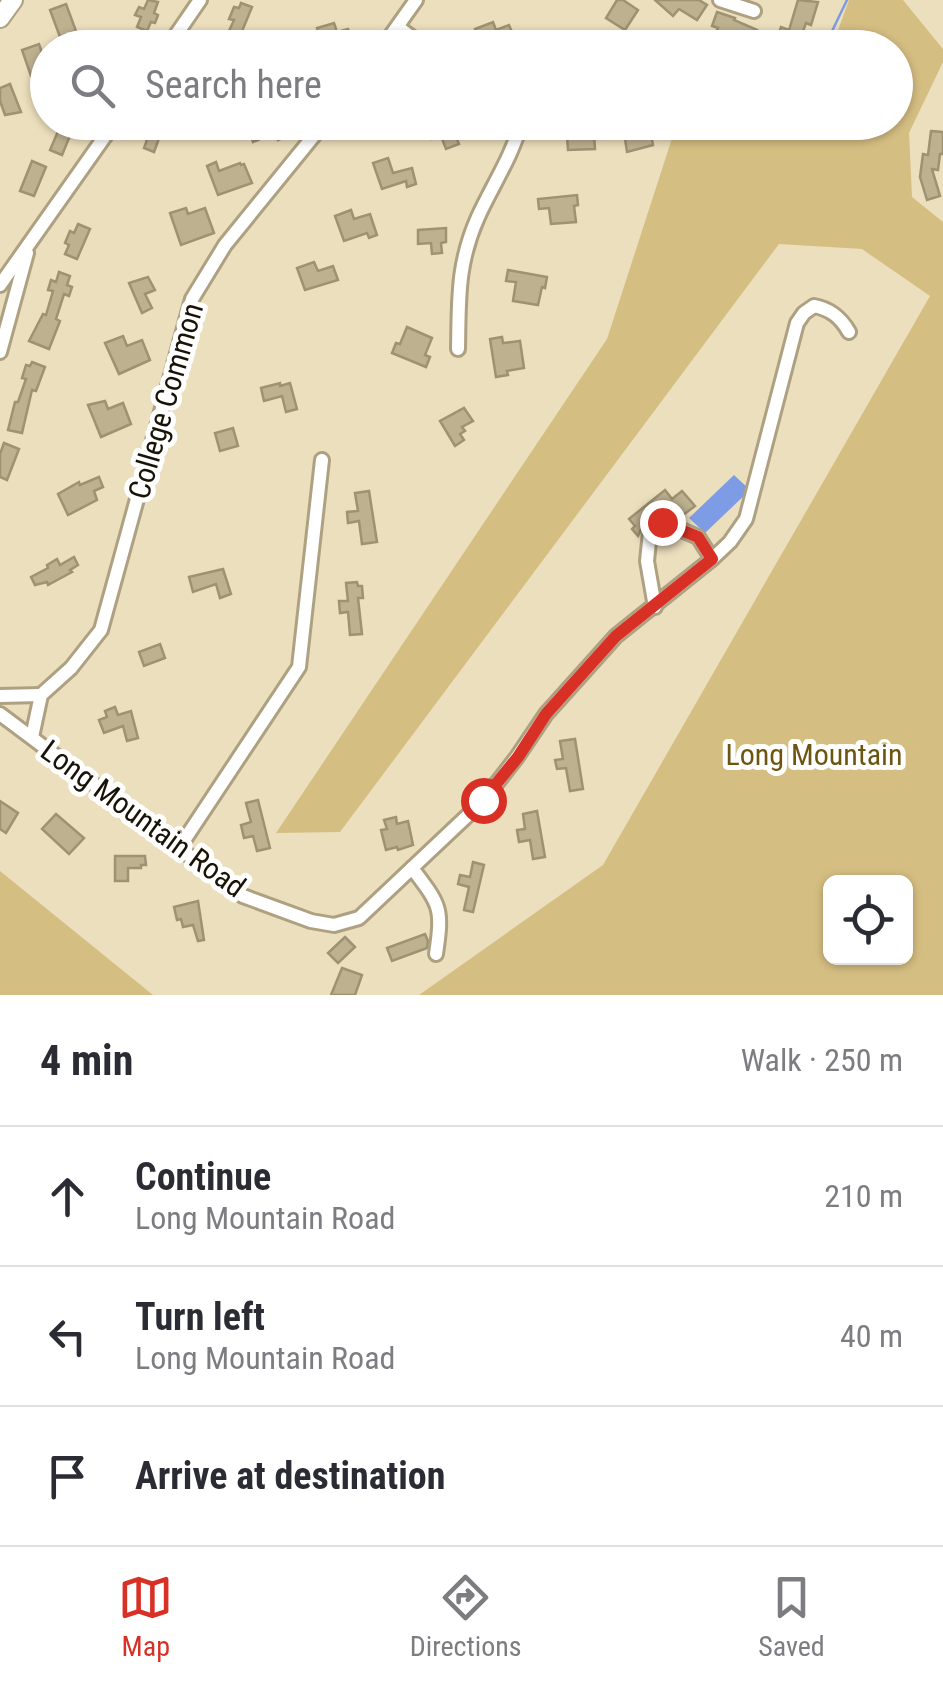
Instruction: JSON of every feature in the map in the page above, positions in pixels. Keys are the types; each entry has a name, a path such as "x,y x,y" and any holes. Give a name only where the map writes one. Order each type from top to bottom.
{"street":[{"path":"0,18 13,0"},
{"path":"179,30 200,0"},
{"path":"396,30 416,0"},
{"path":"720,0 754,11"},
{"path":"398,27 402,30"},
{"path":"0,285 102,140"},
{"name":"College Common","path":"41,696 71,668 101,630 192,299 225,245 310,140"},
{"path":"458,350 459,278 466,249 513,140"},
{"path":"0,352 30,244"},
{"name":"Long Mountain Road","path":"32,737 243,896 311,921 334,925 359,918 483,800 546,714 616,636 730,542 746,519 797,323 804,313 814,306 822,308 842,321 849,332"},
{"path":"179,848 299,667 322,460"},
{"path":"662,522 698,537 712,559"},
{"path":"650,532 646,561 654,607"},
{"path":"0,696 41,696 32,737 0,714"},
{"path":"412,868 436,900 441,915 436,954"}],"green space":[{"name":"Long Mountain","path":"849,0 903,0 943,49 943,62 913,125 913,30 838,30"},
{"name":"Long Mountain","path":"671,140 909,140 912,197 943,222 943,995 419,995 603,865 930,296 862,249 779,244 340,832 276,833 607,339"},
{"path":"0,871 153,995 0,995"}],"water":[{"path":"734,475 750,490 705,533 689,518"}],"building":[{"path":"148,0 158,2 155,23 151,22 147,30 137,27 141,17 135,15 139,7 144,9"},
{"path":"617,0 638,10 625,30 606,18"},
{"path":"655,0 699,0 707,5 697,20 679,9 673,16"},
{"path":"798,0 818,2 811,25 806,23 803,30 789,30"},
{"path":"241,3 252,7 242,30 229,30 234,7 239,8"},
{"path":"66,4 76,30 57,30 50,10"},
{"path":"717,12 757,30 717,30 712,26"},
{"path":"493,22 496,30 475,30"},
{"path":"334,23 336,30 318,30"},
{"path":"30,47 30,73 22,50"},
{"path":"10,84 21,112 5,115 0,88"},
{"path":"931,131 943,132 943,154 938,170 932,169 940,196 927,200 920,177"},
{"path":"54,140 68,140 62,155 50,150"},
{"path":"147,140 158,140 154,152 144,148"},
{"path":"443,140 457,140 459,144 446,149"},
{"path":"567,140 594,140 595,149 568,150"},
{"path":"625,140 652,140 653,145 627,152"},
{"path":"388,158 393,173 412,168 416,184 407,187 406,181 382,189 373,163"},
{"path":"32,161 46,167 34,196 20,191"},
{"path":"216,162 219,171 244,164 252,183 218,195 207,166"},
{"path":"577,195 576,222 551,224 549,208 539,209 538,199"},
{"path":"186,208 188,214 205,208 214,233 181,245 170,213"},
{"path":"351,210 354,219 370,214 377,235 369,238 367,233 344,241 335,216"},
{"path":"78,224 90,229 77,259 65,254 69,245 65,243"},
{"path":"446,228 442,253 432,254 431,243 418,244 418,230"},
{"path":"314,262 318,271 333,266 338,280 305,290 297,268"},
{"path":"508,270 547,277 538,305 513,301 516,282 506,281"},
{"path":"59,272 70,276 67,285 72,287 69,296 64,294 56,319 60,321 49,349 29,341 43,314 46,315 53,291 48,290 51,280 56,282"},
{"path":"148,277 155,290 145,294 152,308 142,313 129,283"},
{"path":"407,327 432,338 425,355 430,357 426,367 392,353"},
{"path":"123,336 127,346 142,340 150,360 119,374 105,343"},
{"path":"502,337 503,343 520,341 524,368 496,377 490,339"},
{"path":"32,362 45,367 36,391 32,390 22,433 8,430 26,379 22,378 26,365"},
{"path":"290,383 297,409 286,412 282,396 264,401 261,388"},
{"path":"105,401 108,409 123,403 131,424 101,437 88,405"},
{"path":"464,408 473,421 462,427 465,431 460,434 464,440 455,446 440,421"},
{"path":"233,428 238,446 220,451 215,433"},
{"path":"4,443 19,449 7,480 0,477"},
{"path":"99,477 103,487 94,491 97,500 68,515 58,494 79,482 80,485"},
{"path":"665,490 672,499 682,491 695,506 679,518 658,514 653,523 643,525 638,536 629,519"},
{"path":"369,491 377,542 362,544 359,521 348,523 347,512 358,511 355,493"},
{"path":"74,557 78,565 72,572 48,585 35,585 31,577 47,565 57,559 60,565"},
{"path":"223,569 231,594 220,598 216,584 193,592 189,577"},
{"path":"357,582 362,586 363,598 358,598 362,634 350,635 348,612 340,613 339,601 348,601 346,583"},
{"path":"160,644 165,658 144,666 139,652"},
{"path":"115,707 118,715 131,711 138,738 127,741 123,726 104,733 99,720 107,717 105,711"},
{"path":"575,739 583,789 570,791 566,768 557,769 555,760 563,759 560,741"},
{"path":"258,800 270,848 257,851 253,836 244,838 241,825 251,822 246,803"},
{"path":"0,801 18,813 6,833 0,829"},
{"path":"537,811 545,857 533,859 530,840 519,842 517,830 525,829 523,814"},
{"path":"56,814 84,838 69,854 42,829"},
{"path":"396,817 397,824 408,821 413,845 386,850 381,830 387,829 384,820"},
{"path":"115,856 145,856 146,865 128,868 128,881 115,881"},
{"path":"473,862 484,865 473,912 464,910 469,887 458,884 460,875 470,877"},
{"path":"198,901 204,940 198,941 193,925 183,927 174,907"},
{"path":"425,934 427,948 392,961 387,948"},
{"path":"345,937 355,947 338,963 328,953"},
{"path":"342,968 362,975 355,995 331,995"}],"waterway":[{"path":"833,30 847,0"}],"route":[{"path":"483,800 546,714 616,636 712,559 698,537 662,522"}]}
